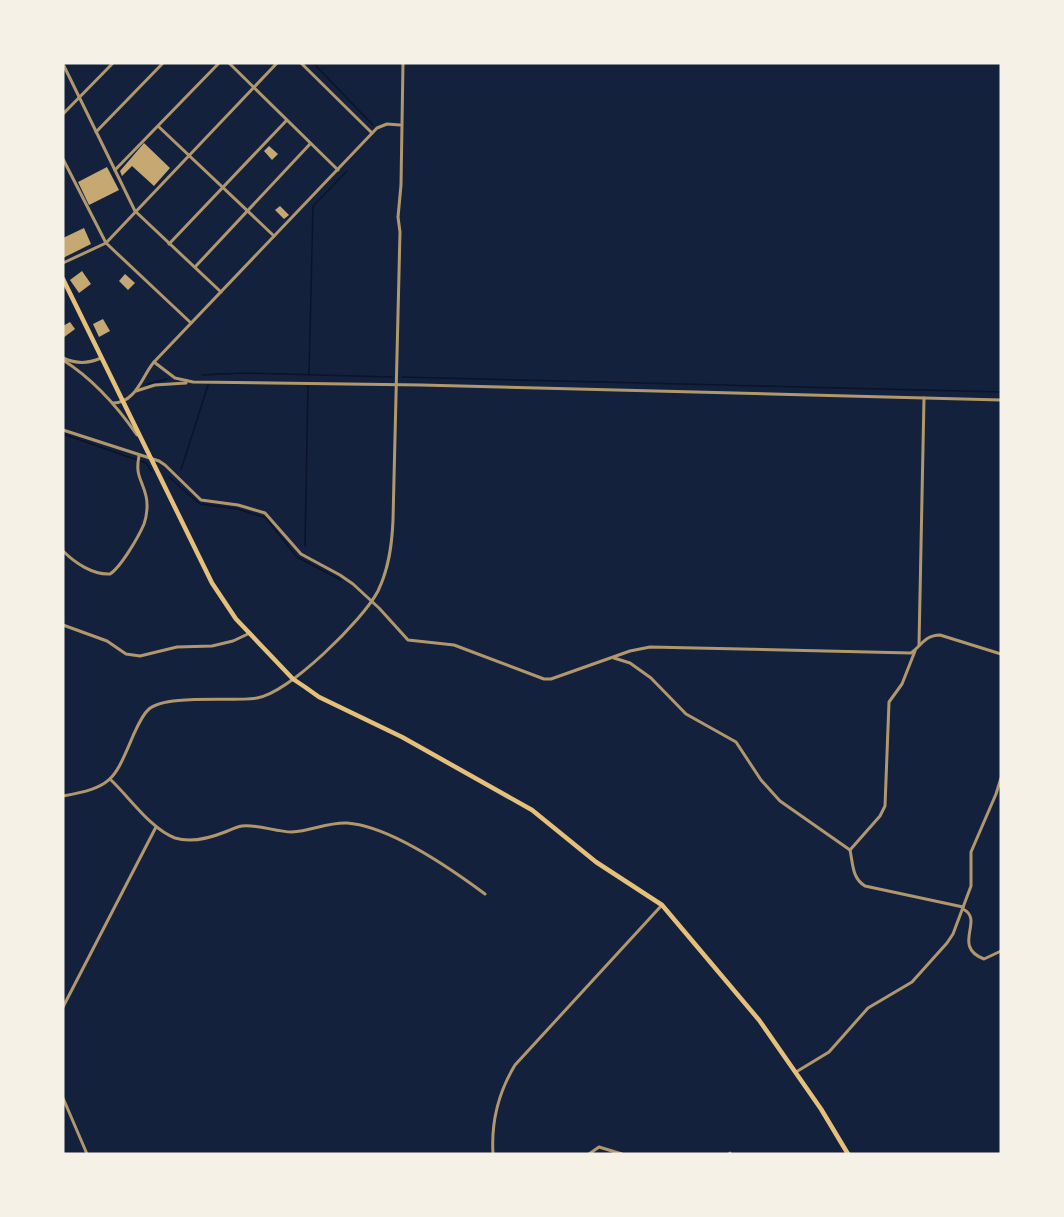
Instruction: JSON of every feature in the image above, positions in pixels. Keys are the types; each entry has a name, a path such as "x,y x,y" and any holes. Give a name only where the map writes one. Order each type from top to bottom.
{"main road":[{"path":"63,279 212,583 228,609 294,679 319,697 402,737 532,810 596,862 662,905 747,1005 796,1072 848,1154"}],"street":[{"path":"63,114 113,63"},
{"path":"96,132 163,63"},
{"path":"115,170 219,63"},
{"path":"228,63 338,170"},
{"path":"63,263 106,243 277,63"},
{"path":"301,63 372,133"},
{"path":"63,796 92,789 111,780 118,771 140,721 150,708 160,703 178,700 226,701 259,698 282,689 345,633 371,601 385,574 392,552 403,63"},
{"path":"63,64 135,211 221,292"},
{"path":"169,244 286,121"},
{"path":"136,391 154,362 372,133 387,124 401,125"},
{"path":"159,127 274,236"},
{"path":"195,267 310,144"},
{"path":"63,159 106,243 191,323"},
{"path":"63,359 77,363 90,362 102,357"},
{"path":"63,359 113,403 148,451"},
{"path":"154,362 175,378 193,382"},
{"path":"113,403 117,404 136,391 155,385 193,382 1001,400"},
{"path":"919,645 924,398"},
{"path":"63,430 165,465 201,500 238,505 265,513 301,554 340,575 371,601 408,640 454,645 551,680 640,648 659,646 911,653 916,650"},
{"path":"63,551 74,561 99,573 110,574 119,566 144,525 147,513 147,499 137,474 139,456"},
{"path":"63,625 106,641 126,654 140,656 177,647 212,646 233,641 250,633"},
{"path":"850,850 880,816 885,806 889,702 902,684 919,645 934,635 947,635 1001,654"},
{"path":"613,658 630,663 651,678 686,714 736,742 761,780 780,801 850,850 857,879 865,886 963,908 971,915 968,941 976,955 984,960 1001,951"},
{"path":"796,1072 829,1053 868,1008 912,982 953,934 972,881 971,852 1001,778"},
{"path":"111,780 156,827 175,837 191,840 212,837 242,826 285,832 309,830 337,823 357,825 385,833 457,874 485,894"},
{"path":"63,1007 156,827"},
{"path":"493,1154 493,1122 496,1106 503,1086 515,1065 662,905"},
{"path":"63,1098 87,1154"},
{"path":"589,1154 599,1147 622,1154"}],"building":[{"path":"144,143 170,168 154,186 132,166 122,176 120,171"},
{"path":"269,146 278,154 272,160 264,151"},
{"path":"107,167 119,190 89,205 78,182"},
{"path":"280,206 289,215 284,219 275,210"},
{"path":"84,228 91,244 63,258 63,238"},
{"path":"82,271 91,284 79,293 70,280"},
{"path":"125,274 135,283 128,290 119,281"},
{"path":"103,319 110,331 99,337 93,324"},
{"path":"70,322 75,329 63,338 63,326"}],"waterway":[{"path":"316,63 316,66 373,125"},
{"path":"309,375 313,206 347,171"},
{"path":"202,375 243,373 392,377"},
{"path":"402,377 1001,392"},
{"path":"147,384 167,379"},
{"path":"181,470 208,385"},
{"path":"305,546 308,386"},
{"path":"63,434 146,463 152,472"},
{"path":"169,477 200,504 238,509 266,518 297,557 341,580"}]}
